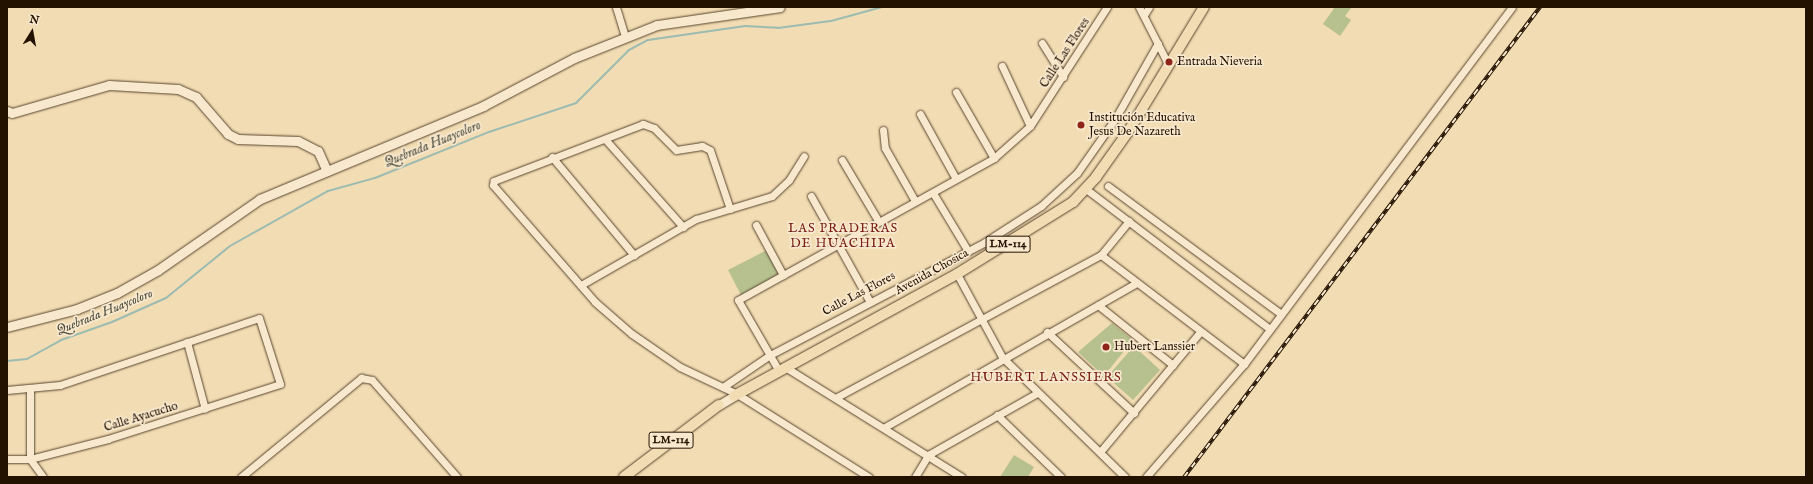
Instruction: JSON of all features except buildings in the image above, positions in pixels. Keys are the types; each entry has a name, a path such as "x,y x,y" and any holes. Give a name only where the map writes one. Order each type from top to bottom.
{"main road":[{"path":"7,327 77,309 117,293 158,270 255,202 483,106 574,58 625,37 687,19 738,9 780,7"},
{"name":"Avenida Chosica","path":"624,477 719,405 735,395 957,274 1054,216 1086,188 1128,132 1204,7"},
{"path":"7,111 18,111 109,85 178,89 196,97 228,134 238,139 298,141 318,151 327,171"}],"street":[{"path":"616,7 625,37"},
{"name":"Calle Las Flores","path":"770,355 738,300 994,158 1030,126 1107,7"},
{"path":"1139,7 1168,64"},
{"path":"1144,15 1148,7"},
{"path":"1146,477 1244,364 1512,7"},
{"path":"1042,43 1063,77"},
{"name":"Calle Las Flores","path":"722,387 770,355 869,300 968,251 1041,206 1077,173 1115,119 1158,43"},
{"path":"1002,66 1030,126"},
{"path":"956,92 994,158"},
{"path":"920,114 956,179"},
{"path":"730,210 710,150 702,146 676,150 654,128 643,124 497,178 493,185 581,285 632,334 680,367 722,387 869,477"},
{"path":"884,130 885,148 915,201"},
{"path":"605,139 683,227"},
{"path":"581,285 683,227 772,196 789,180 804,156"},
{"path":"552,157 634,254"},
{"path":"842,160 879,222"},
{"path":"1108,186 1281,314"},
{"path":"1086,188 1270,329"},
{"path":"933,193 968,251"},
{"path":"811,196 869,300"},
{"path":"837,397 1101,255 1129,220"},
{"path":"756,225 783,275"},
{"path":"1101,255 1200,333 1244,364"},
{"path":"957,274 980,319 1002,357 1125,477"},
{"path":"885,427 1002,357 1136,283"},
{"path":"1098,305 1173,365"},
{"name":"Calle Ayacucho","path":"7,459 30,459 205,409 280,384 259,318 187,342"},
{"path":"1047,332 1134,413"},
{"path":"1100,452 1200,333"},
{"path":"7,390 30,390 60,385 187,342 205,409"},
{"path":"770,355 782,369 837,397 962,477"},
{"path":"240,477 361,378 372,380 457,477"},
{"path":"30,390 30,459 43,477"},
{"path":"915,477 928,455 1037,392"},
{"path":"997,416 1061,477"}],"green space":[{"path":"1335,7 1352,7 1345,16 1351,20 1340,36 1323,24"},
{"path":"767,250 780,275 741,295 728,270"},
{"path":"1112,323 1133,340 1104,376 1078,352"},
{"path":"1134,346 1160,370 1133,400 1107,377"},
{"path":"1014,455 1034,467 1028,477 1000,477"}],"waterway":[{"name":"Quebrada Huaycoloro","path":"7,361 27,359 61,340 112,322 166,298 230,246 328,191 375,178 489,132 576,103 629,50 648,40 745,26 778,28 831,21 882,7"}],"railway":[{"path":"1184,477 1540,7"}],"place":[{"name":"Entrada Nieveria","path":"1169,62"},
{"name":"Institución Educativa Jesus De Nazareth","path":"1081,125"},
{"name":"Hubert Lanssier","path":"1106,347"}],"district":[{"name":"LAS PRADERAS DE HUACHIPA","path":"843,238"},
{"name":"HUBERT LANSSIERS","path":"1046,378"}]}
